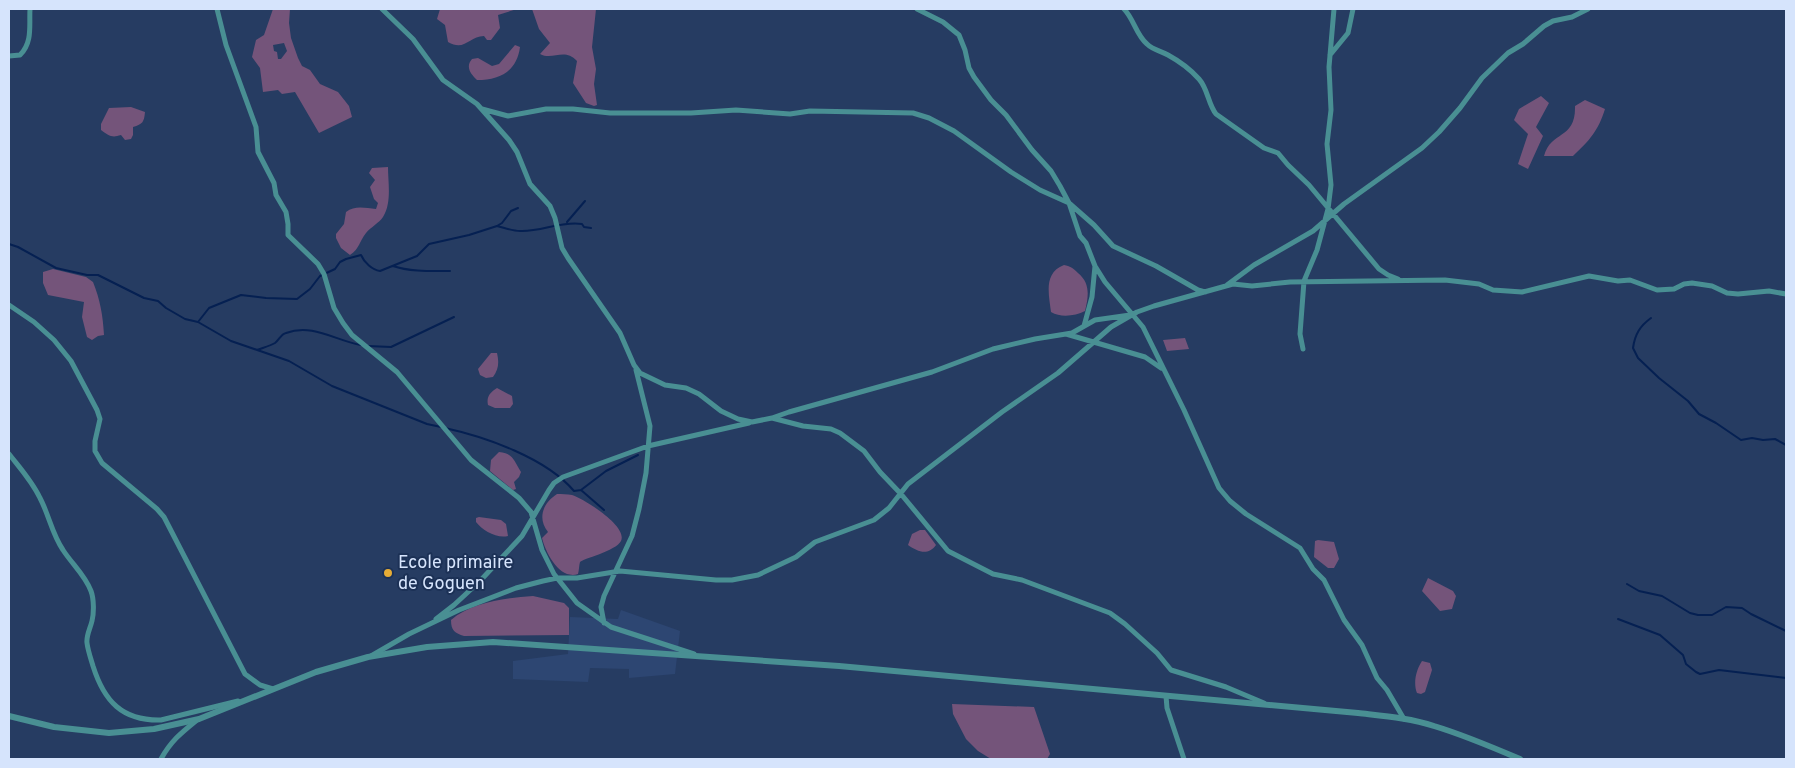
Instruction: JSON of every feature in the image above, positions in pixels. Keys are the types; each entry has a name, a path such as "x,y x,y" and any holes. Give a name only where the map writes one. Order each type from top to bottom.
{"street":[{"path":"9,56 20,55 27,46 30,9"},
{"path":"217,9 226,45 256,127 258,152 274,183 276,195 286,212 288,236 292,242 318,264 324,274 334,308 352,335 397,372 471,460 519,498 533,517 542,550 558,578 577,603 604,623 629,634 702,657"},
{"path":"382,9 413,39 443,80 480,108 509,140 517,152 530,184 550,206 555,218 562,248 620,333 634,365 650,426 646,473 632,536 604,596 601,607 604,623"},
{"path":"917,9 943,22 960,35 969,68 974,77 1050,171 1069,203 1080,236 1086,243 1095,266 1105,282 1143,328 1184,410 1219,488 1230,502 1246,514 1300,548 1313,568 1324,580 1344,620 1362,645 1377,678 1391,696 1404,719"},
{"path":"1124,9 1130,15 1142,40 1149,46 1168,55 1200,80 1210,107 1216,114 1264,148 1278,153 1309,185 1332,215 1379,269 1400,280"},
{"path":"1303,350 1300,334 1304,282 1317,250 1328,209 1331,185 1327,144 1331,110 1330,55 1334,9"},
{"path":"1330,55 1348,33 1353,9"},
{"path":"1225,286 1254,265 1313,231 1422,148 1460,108 1482,78 1508,53 1523,44 1548,23 1572,17 1588,9"},
{"path":"480,108 508,116 546,109 574,108 610,113 691,113 736,110 790,114 810,111 913,113 929,118 954,131 1040,190 1069,203 1094,225 1113,246 1205,292"},
{"path":"1084,326 1092,297 1095,266"},
{"path":"368,657 459,610 507,591 543,581 615,572 647,572 716,580 732,580 758,575 796,557 815,542 874,520 889,508 908,484 1002,412 1058,373 1110,327 1133,314 1154,306 1225,286 1238,284 1263,286 1304,282 1445,280 1479,284 1493,290 1522,292 1589,276 1618,281 1630,280 1658,290 1674,289 1684,284 1692,283 1712,286 1727,293 1738,294 1769,291 1786,294"},
{"path":"9,305 34,322 54,340 71,361 98,410 100,419 95,441 95,451 102,463 164,517 245,674 260,685 274,689"},
{"path":"427,626 454,606 522,536 549,490 563,477 648,446 772,418 932,372 993,349 1066,334 1095,320 1133,314"},
{"path":"1066,334 1145,357 1164,370"},
{"path":"634,365 640,373 651,380 665,385 686,388 699,394 721,411 738,419 752,422"},
{"path":"772,418 803,426 840,432 864,451 942,545 957,557 993,574 1022,580 1110,613 1157,653 1171,670 1226,686 1270,706"},
{"path":"9,454 29,479 40,498 63,551 78,569 90,588 93,596 93,619 87,637 87,644 97,678 107,697 115,706 130,714 168,726"},
{"path":"9,716 54,727 110,733 154,729 199,719 316,672 368,657 428,646 493,642 839,666 1358,713 1433,725 1520,759"},
{"path":"1166,696 1167,708 1184,759"},
{"path":"149,720 161,720 250,698"},
{"path":"161,759 176,737 199,719"}],"shaded area":[{"path":"273,9 290,9 291,38 302,66 310,70 320,84 338,92 349,106 352,117 319,133 295,92 282,94 278,90 263,92 260,68 252,57 256,40 264,35","holes":["284,43 287,51 281,59 278,59 273,45"]},
{"path":"440,9 517,9 498,15 500,28 491,40 487,40 484,36 474,38 463,44 454,45 448,42 445,25 437,19"},
{"path":"532,9 596,9 592,47 596,69 594,84 597,105 594,106 586,103 573,83 577,61 563,54 545,56 540,54 550,43 539,29"},
{"path":"515,45 520,47 515,62 511,68 500,76 477,80 471,73 469,65 472,59 478,58 492,66 499,64"},
{"path":"1541,96 1549,103 1536,127 1543,136 1528,169 1518,164 1528,134 1514,120 1519,109"},
{"path":"1585,100 1605,109 1593,135 1573,156 1544,156 1552,142 1572,124 1575,106"},
{"path":"131,107 145,112 142,122 133,127 131,139 125,140 121,135 111,136 101,130 101,124 109,108"},
{"path":"388,167 389,192 386,211 381,219 366,233 358,247 350,255 341,248 336,234 344,224 346,212 349,210 353,208 376,209 378,203 374,199 370,187 375,180 369,173 372,168"},
{"path":"1064,265 1073,269 1082,277 1088,290 1085,311 1064,316 1051,312 1049,285 1053,273"},
{"path":"53,269 86,277 93,282 101,308 104,335 92,340 87,337 82,317 84,302 48,295 43,283 43,272"},
{"path":"1185,338 1189,349 1167,351 1163,340"},
{"path":"491,353 497,353 497,368 493,377 486,378 480,375 478,369"},
{"path":"497,388 512,396 513,404 510,408 495,408 488,405 488,397"},
{"path":"499,452 510,456 521,472 514,482 516,489 513,490 490,471 491,460"},
{"path":"557,494 572,495 595,507 612,521 621,535 621,541 618,545 580,562 578,574 571,575 565,573 555,564 550,558 542,538 548,532 543,521 543,511 548,502"},
{"path":"476,518 501,520 506,524 508,536 499,536 486,531 476,522"},
{"path":"925,530 936,545 930,551 915,550 908,545 912,534"},
{"path":"1315,541 1334,542 1339,559 1334,568 1328,568 1314,557"},
{"path":"1428,578 1453,591 1456,596 1452,609 1440,611 1422,591"},
{"path":"533,596 564,603 569,608 569,635 464,636 456,633 452,627 451,620 459,614 479,605"},
{"path":"621,610 680,631 675,674 629,678 629,669 590,668 588,682 513,679 513,661 568,654 570,617 618,619"},
{"path":"1422,661 1430,663 1432,670 1425,692 1421,694 1417,693 1415,681"},
{"path":"952,704 1034,707 1050,754 1047,759 991,759 978,751 966,739 953,714"}],"waterway":[{"path":"567,222 585,201"},
{"path":"198,322 209,308 241,295 297,299 310,289 320,276 335,269 340,262 346,259 361,255 369,265 380,271 417,256 429,244 469,235 497,226 502,223 511,211 518,208"},
{"path":"497,226 512,230 528,231 574,223 591,228"},
{"path":"9,244 56,268 87,275 98,275 144,298 158,301 185,319 198,322 231,341 289,361 332,386 427,424 441,427"},
{"path":"393,266 414,270 450,271"},
{"path":"368,346 391,347 454,317"},
{"path":"1651,318 1639,331 1633,348 1638,358 1659,378 1688,401 1699,414 1741,440 1752,438 1763,440 1775,439 1786,445"},
{"path":"257,350 275,343 284,334 296,330 315,331 361,345"},
{"path":"445,428 496,443 532,459 548,468 574,491 581,490 606,471 638,455"},
{"path":"581,490 604,510"},
{"path":"1627,584 1639,591 1662,596 1690,613 1712,615 1726,607 1742,608 1786,631"},
{"path":"1618,619 1660,635 1683,655 1686,664 1700,674 1719,670 1786,678"}],"place":[{"name":"Ecole primaire de Goguen","path":"388,573"}]}
